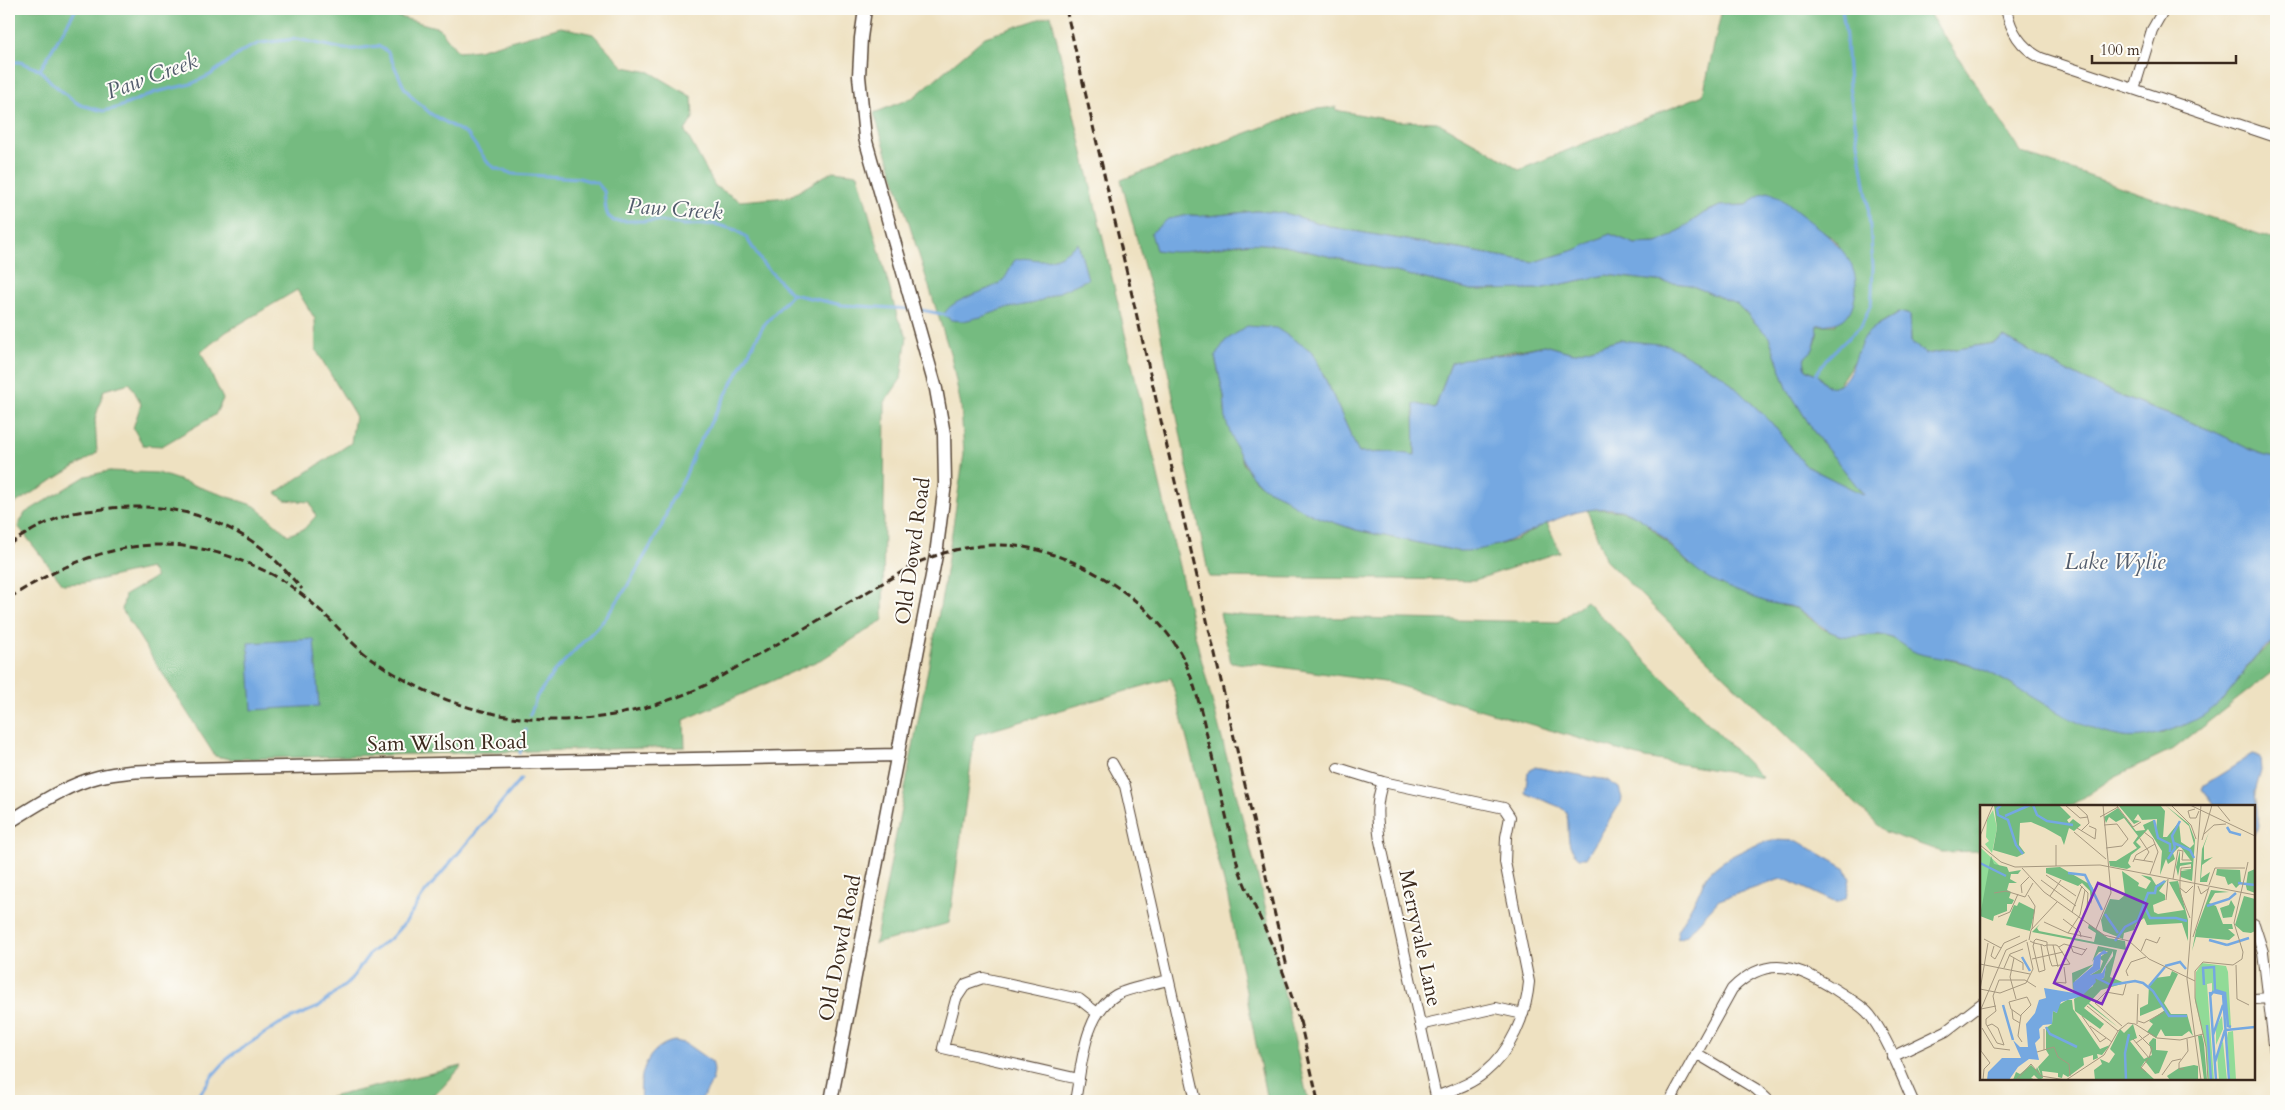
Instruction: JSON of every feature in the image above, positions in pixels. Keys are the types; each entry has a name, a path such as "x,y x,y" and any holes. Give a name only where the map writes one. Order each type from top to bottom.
{"street":[{"name":"Old Dowd Road","path":"831,1101 936,555 945,484 945,454 940,409 867,149 859,76 865,9"},
{"path":"2006,9 2013,32 2032,54 2276,138"},
{"path":"2134,89 2152,30 2164,9"},
{"name":"Sam Wilson Road","path":"9,822 47,798 77,784 98,777 131,772 196,768 898,755"},
{"path":"1112,763 1125,786 1196,1101"},
{"path":"1338,768 1383,782 1504,808 1510,817 1504,862 1529,982 1523,1014 1516,1033 1484,1073 1466,1085 1436,1099"},
{"name":"Merryvale Lane","path":"1383,782 1378,796 1377,818 1380,841 1436,1099"},
{"path":"2255,927 2263,952 2276,1061"},
{"path":"1670,1101 1732,989 1748,976 1780,967 1801,970 1812,975 1863,1009 1877,1026 1913,1101"},
{"path":"1079,1078 943,1048 956,999 966,984 983,978 1079,999 1097,1013"},
{"path":"1075,1101 1088,1036 1097,1013 1116,995 1168,980"},
{"path":"2255,999 2269,998"},
{"path":"1892,1057 1946,1031 1980,1005"},
{"path":"1420,1025 1496,1008 1523,1014"},
{"path":"1696,1054 1756,1089 1770,1101"}],"green space":[{"path":"9,9 371,9 439,28 458,52 478,50 561,27 593,34 624,67 650,72 692,97 693,118 685,131 715,186 740,201 789,197 833,171 858,174 898,319 907,336 901,379 885,402 883,620 824,658 684,720 685,747 231,759 215,756 122,610 125,595 156,577 150,568 84,583 63,584 18,526 25,513 86,476 109,471 158,473 255,506 288,535 304,529 316,516 310,502 285,500 276,493 351,443 355,415 316,350 315,319 297,290 226,332 201,352 223,399 215,415 162,446 143,445 133,428 141,404 130,383 104,390 95,419 97,453 9,507"},
{"path":"1722,9 1926,9 2022,153 2276,240 2276,457 2250,450 2210,430 2106,390 2054,365 2004,337 1994,343 1926,354 1911,343 1910,315 1899,312 1878,325 1839,384 1833,387 1827,386 1818,375 1806,369 1804,360 1815,345 1818,325 1836,325 1839,245 1831,237 1761,194 1747,205 1720,206 1704,213 1672,236 1657,243 1635,244 1610,234 1575,250 1534,262 1336,228 1284,213 1256,211 1209,216 1189,215 1154,240 1156,250 1199,251 1253,243 1285,246 1472,290 1539,289 1606,275 1690,285 1737,304 1769,337 1787,388 1816,435 1865,496 1806,466 1770,421 1722,375 1620,340 1573,353 1545,345 1451,363 1435,409 1414,404 1415,456 1393,452 1359,453 1313,352 1215,357 1224,396 1226,421 1244,465 1254,479 1263,487 1284,497 1293,505 1315,516 1356,530 1457,551 1498,545 1515,540 1547,523 1560,552 1475,580 1209,577 1156,311 1121,180 1308,110 1336,107 1335,110 1396,121 1437,122 1488,150 1519,170 1703,95"},
{"path":"1051,15 1195,635 1264,901 1308,1101 1267,1101 1228,898 1171,678 975,735 949,923 875,944 943,591 964,454 961,406 951,356 874,113 914,97 985,37"},
{"path":"1587,510 1622,511 1634,515 1644,521 1688,563 1714,581 1764,601 1798,609 1823,629 1841,636 1882,635 1898,640 1919,653 1969,664 1991,673 2070,718 2123,737 2163,733 2222,701 2256,656 2276,641 2276,669 2175,748 2114,777 2072,805 1980,805 1980,851 1942,852 1885,832 1606,561"},
{"path":"1586,601 1763,778 1645,758 1390,683 1259,664 1231,663 1220,613 1248,616 1558,622"},
{"path":"462,1066 439,1091 422,1101 314,1101"}],"water":[{"name":"Lake Wylie","path":"1768,192 1784,201 1833,241 1850,262 1855,275 1856,289 1853,304 1848,315 1835,323 1818,325 1814,347 1804,360 1806,369 1818,375 1827,386 1836,386 1842,382 1848,375 1867,334 1899,312 1910,315 1911,342 1926,354 1994,343 2004,337 2054,365 2106,390 2210,430 2250,450 2276,457 2276,641 2259,652 2214,708 2187,724 2154,735 2128,738 2103,732 2064,716 1991,673 1972,665 1917,653 1886,636 1848,637 1839,635 1827,630 1796,608 1746,595 1716,582 1692,565 1645,522 1633,514 1620,510 1598,509 1578,512 1499,544 1478,550 1457,551 1356,530 1315,516 1263,487 1250,474 1234,443 1226,421 1224,396 1215,357 1225,341 1247,326 1276,328 1313,352 1359,453 1393,452 1415,455 1414,403 1435,409 1451,363 1463,359 1506,354 1545,345 1573,353 1620,340 1668,345 1722,375 1770,421 1806,466 1864,495 1816,435 1787,388 1769,337 1737,304 1690,285 1606,275 1539,289 1472,290 1285,246 1244,244 1184,252 1156,250 1151,233 1168,219 1189,215 1209,216 1256,211 1284,213 1336,228 1534,262 1575,250 1610,234 1635,244 1657,243 1672,236 1704,213 1720,206 1747,205 1761,194"},
{"path":"1078,243 1088,279 1035,303 1004,309 981,317 963,321 951,320 944,315 954,304 1002,281 1015,260 1024,258 1045,260 1055,258"},
{"path":"314,639 319,706 252,710 248,643"},
{"path":"2252,755 2260,757 2261,771 2255,792 2259,827 2255,833 2255,805 2214,805 2202,789 2204,785"},
{"path":"1535,767 1607,780 1619,788 1622,798 1621,802 1586,858 1579,858 1571,848 1566,812 1560,807 1525,793 1528,772"},
{"path":"1772,840 1798,841 1846,869 1850,879 1846,898 1834,902 1781,879 1719,900 1686,936 1678,939 1677,931 1701,889 1704,880 1711,872 1730,857"},
{"path":"674,1041 685,1043 712,1062 714,1072 709,1087 701,1101 641,1101 641,1082 650,1056 664,1044"}],"waterway":[{"path":"40,70 76,9"},
{"path":"1815,376 1826,359 1861,326 1871,304 1872,294 1873,266 1868,203 1849,86 1842,9"},
{"name":"Paw Creek","path":"9,62 20,62 40,70 52,83 74,101 103,111 117,108 156,92 191,84 210,75 244,50 260,43 297,39 343,49 378,46 388,52 404,87 413,98 431,114 468,135 488,163 495,168 513,174 579,178 597,183 604,191 608,216 614,221 660,221 685,225 715,224 736,230 746,237 763,264 792,294 842,305 910,309"},
{"path":"530,715 537,696 555,671 605,619 625,590 662,526 670,503 685,477 695,451 764,325 792,294"},
{"name":"Paw Creek","path":"916,309 947,315"},
{"path":"520,753 526,730"},
{"path":"195,1101 213,1075 230,1056 279,1024 318,1007 349,982 370,953 391,938 407,920 423,895 521,779"}],"railway":[{"path":"1066,9 1287,967"},
{"path":"9,544 46,523 73,513 118,508 161,508 201,517 221,524 240,534 265,551 302,589"},
{"path":"9,598 62,569 89,558 117,550 173,545 203,549 240,560 282,580 317,607 368,656 414,685 454,702 495,714 537,720 579,719 622,713 664,702 706,685 929,558 958,549 989,545 1026,547 1052,554 1079,565 1105,579 1129,596 1151,615 1169,636 1183,658 1199,704 1238,866 1278,960 1301,1026"},
{"path":"1300,1021 1318,1101"}]}
